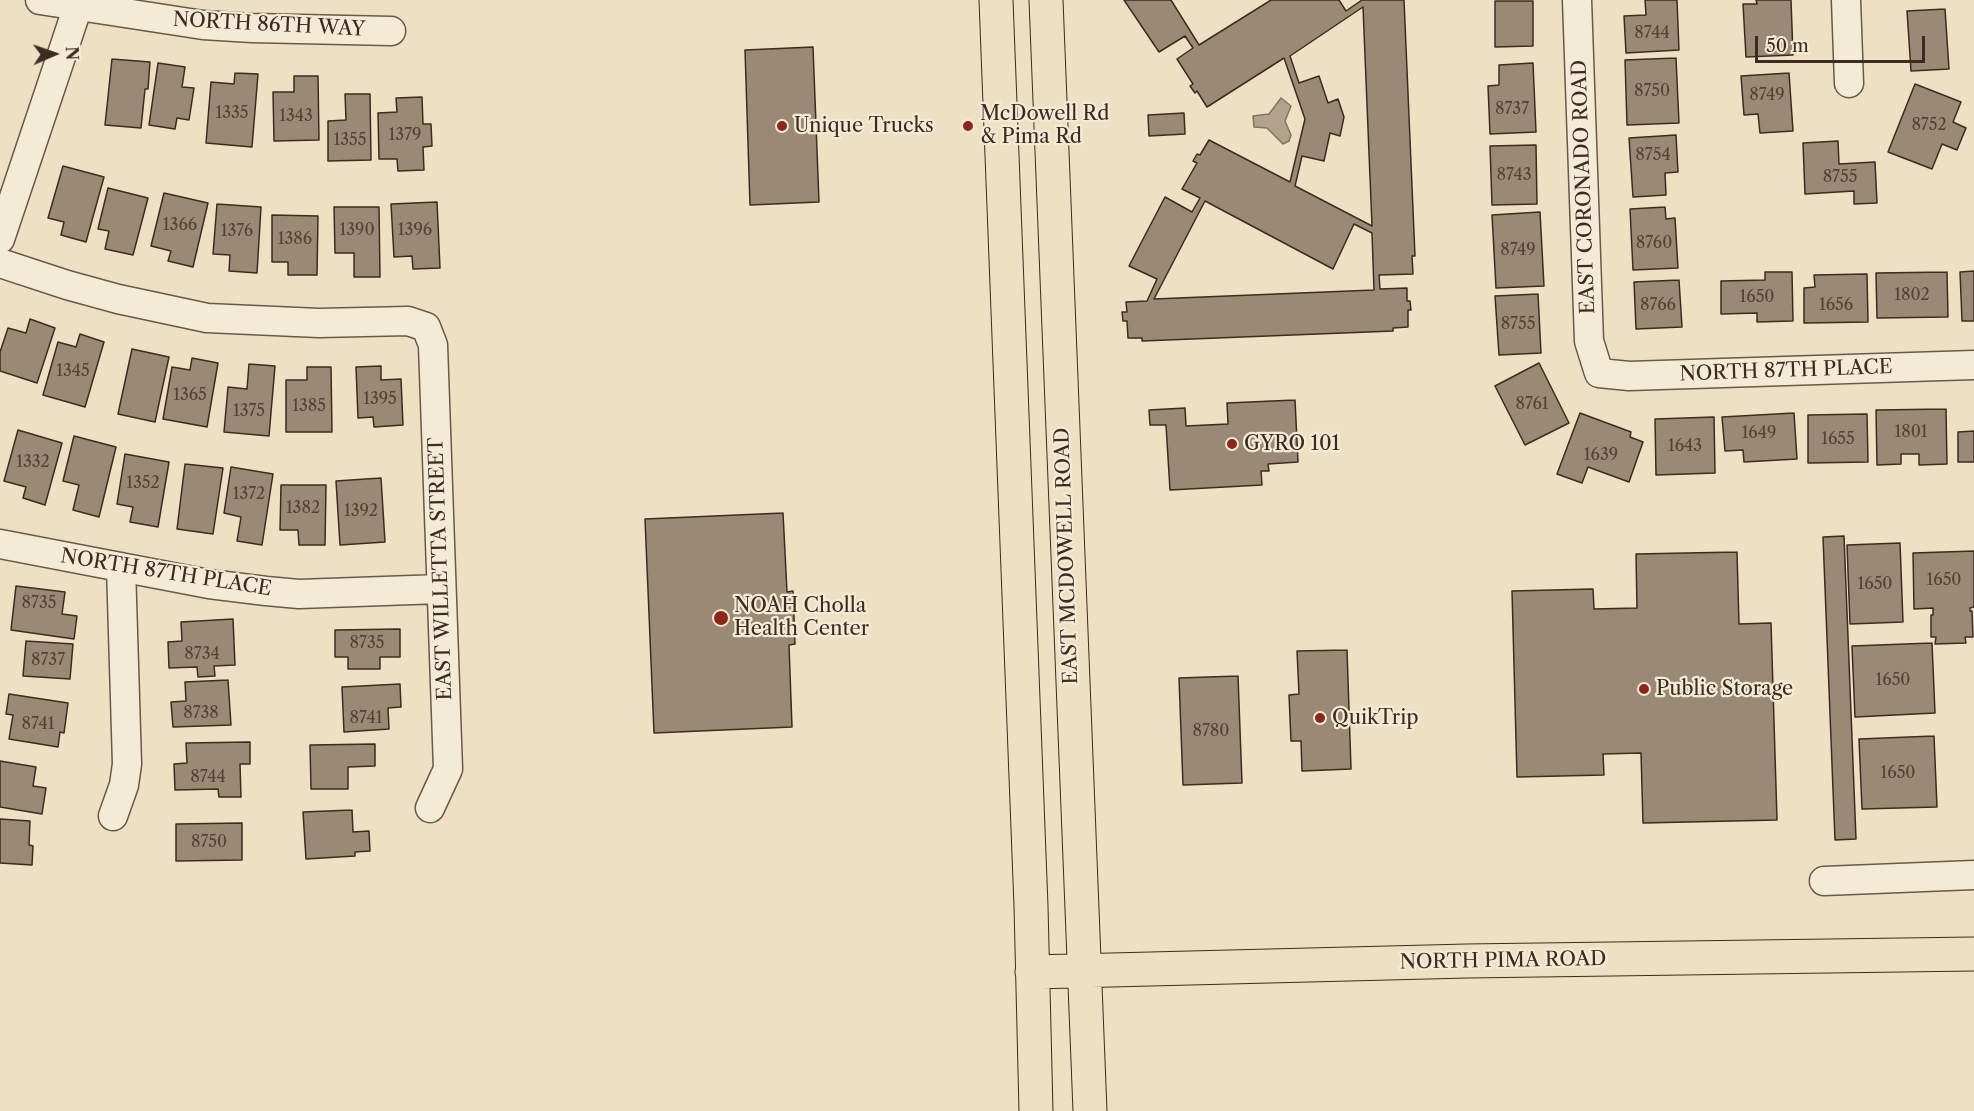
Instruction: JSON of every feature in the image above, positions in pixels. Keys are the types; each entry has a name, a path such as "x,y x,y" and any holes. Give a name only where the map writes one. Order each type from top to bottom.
{"main road":[{"path":"996,0 1036,1111"},
{"name":"EAST MCDOWELL ROAD","path":"1046,0 1090,1111"},
{"path":"1010,368 1060,368"},
{"name":"NORTH PIMA ROAD","path":"1032,972 1467,961 1974,954"}],"street":[{"name":"NORTH 86TH WAY","path":"40,0 79,3 203,25 391,31"},
{"name":"EAST CORONADO ROAD","path":"1577,0 1589,340 1599,373"},
{"path":"1846,0 1849,83"},
{"path":"0,239 79,3"},
{"name":"EAST WILLETTA STREET","path":"0,263 118,299 207,318 319,323 408,321 426,327 433,345 448,769 430,808"},
{"name":"NORTH 87TH PLACE","path":"1599,373 1629,376 1974,365"},
{"name":"NORTH 87TH PLACE","path":"0,544 209,584 299,594 441,589"},
{"path":"113,816 128,764 121,567"},
{"path":"1824,881 1974,875"}],"shaded area":[{"path":"1281,98 1291,106 1285,121 1291,135 1289,141 1283,144 1267,128 1254,127 1253,116 1269,114"}],"building":[{"path":"1124,0 1171,0 1199,45 1271,0 1339,0 1346,11 1362,0 1404,0 1415,256 1412,256 1413,274 1379,275 1380,289 1407,288 1407,301 1410,301 1411,310 1408,310 1408,327 1393,328 1393,331 1142,341 1142,338 1128,338 1127,321 1123,321 1122,312 1127,312 1126,302 1147,301 1157,279 1129,266 1165,197 1192,212 1200,198 1182,189 1197,163 1193,161 1197,154 1200,155 1209,140 1290,182 1305,119 1284,58 1207,107 1197,91 1195,93 1190,86 1193,84 1177,59 1193,48 1185,36 1159,52","holes":["1363,7 1372,226 1295,186 1302,156 1324,161 1330,133 1340,136 1344,117 1338,99 1328,103 1319,76 1299,83 1290,56","1205,201 1333,269 1354,224 1372,233 1374,290 1154,299"]},
{"path":"1645,0 1677,0 1679,50 1626,53 1624,16 1646,15"},
{"path":"1756,0 1791,0 1793,55 1746,57 1743,4 1757,4"},
{"path":"1495,1 1533,1 1533,46 1495,47"},
{"path":"1945,9 1949,69 1911,71 1907,11"},
{"name":"Unique Trucks","path":"813,47 819,202 750,205 745,50"},
{"path":"1676,58 1679,123 1627,125 1625,60"},
{"path":"112,59 150,62 141,128 105,125"},
{"path":"158,63 185,67 182,87 194,88 189,120 177,118 175,129 149,125"},
{"path":"1533,63 1536,132 1490,134 1488,86 1499,85 1499,65"},
{"path":"235,73 258,74 252,147 206,143 211,82 234,84"},
{"path":"1789,73 1793,131 1760,133 1758,114 1744,115 1741,76"},
{"path":"294,76 318,76 319,140 274,141 273,92 294,92"},
{"path":"1915,84 1961,102 1953,122 1966,128 1957,150 1942,144 1932,169 1888,152"},
{"path":"345,94 370,94 371,160 328,161 328,121 346,120"},
{"path":"422,97 423,124 431,124 432,146 423,147 424,170 398,171 397,159 379,159 378,113 397,112 396,98"},
{"path":"1184,113 1185,134 1149,136 1148,115"},
{"path":"1676,135 1678,172 1665,173 1666,195 1633,197 1629,138"},
{"path":"1838,141 1839,164 1875,162 1877,203 1854,204 1854,191 1805,194 1803,143"},
{"path":"1536,145 1537,204 1492,205 1490,146"},
{"path":"63,166 104,177 86,242 61,235 64,222 48,218"},
{"path":"108,188 148,198 133,255 105,249 109,231 98,229"},
{"path":"164,193 208,203 193,267 168,261 171,251 151,246"},
{"path":"437,202 440,268 413,269 412,256 394,257 391,204"},
{"path":"217,204 261,207 257,273 229,271 230,255 213,254"},
{"path":"334,207 379,207 380,277 354,277 354,253 335,253"},
{"path":"1665,207 1666,219 1675,218 1678,268 1633,270 1630,209"},
{"path":"1540,212 1544,286 1496,288 1492,215"},
{"path":"272,215 318,216 317,275 288,275 288,262 272,262"},
{"path":"1974,271 1974,321 1962,321 1960,272"},
{"path":"1765,272 1792,272 1793,321 1757,322 1757,313 1721,314 1721,281 1765,280"},
{"path":"1947,272 1948,317 1877,318 1876,273"},
{"path":"1867,274 1868,322 1804,323 1804,288 1815,287 1814,275"},
{"path":"1679,280 1682,327 1636,329 1634,282"},
{"path":"1538,294 1541,353 1499,355 1495,296"},
{"path":"30,319 55,328 37,383 0,371 0,352 8,328 26,333"},
{"path":"80,334 104,342 85,407 43,395 58,342 76,347"},
{"path":"132,349 169,357 155,422 118,414"},
{"path":"192,358 218,363 207,427 163,419 172,367 190,370"},
{"path":"1539,363 1569,423 1525,445 1495,386"},
{"path":"249,364 275,366 269,436 224,432 228,387 247,389"},
{"path":"381,366 381,380 401,379 403,425 374,427 373,417 358,418 356,367"},
{"path":"307,367 331,367 332,432 286,432 286,380 307,380"},
{"name":"GYRO 101","path":"1295,400 1298,462 1268,464 1269,471 1261,471 1262,485 1170,490 1166,425 1150,425 1149,410 1185,408 1186,426 1228,424 1227,403"},
{"path":"1946,409 1947,464 1919,465 1919,454 1901,454 1901,464 1877,465 1876,410"},
{"path":"1580,413 1631,432 1630,437 1643,442 1629,482 1588,467 1582,483 1557,474"},
{"path":"1794,413 1797,459 1744,462 1743,450 1725,451 1722,417"},
{"path":"1867,414 1868,462 1808,463 1808,415"},
{"path":"1714,417 1715,473 1656,475 1655,419"},
{"path":"18,430 62,443 45,505 23,498 26,487 4,481"},
{"path":"1974,431 1974,462 1958,462 1958,432"},
{"path":"74,436 116,447 99,517 73,510 79,485 63,481"},
{"path":"125,454 169,462 158,527 130,522 133,507 117,504"},
{"path":"185,464 223,468 213,534 177,529"},
{"path":"231,467 273,474 262,545 237,541 241,517 224,513"},
{"path":"381,478 385,542 340,545 336,481"},
{"path":"281,485 326,485 325,545 299,545 298,530 280,530"},
{"name":"NOAH Cholla Health Center","path":"783,513 787,592 793,591 795,644 789,645 792,727 654,733 645,519"},
{"path":"1844,536 1856,839 1835,840 1823,537"},
{"path":"1900,543 1903,622 1850,624 1847,545"},
{"path":"1974,551 1974,607 1970,608 1973,637 1965,637 1966,643 1935,644 1936,637 1931,637 1933,608 1914,609 1913,553"},
{"name":"Public Storage","path":"1737,552 1739,624 1771,623 1777,820 1643,823 1641,753 1603,754 1604,775 1517,777 1512,591 1593,589 1594,609 1637,608 1636,554"},
{"path":"16,586 65,592 62,614 77,616 74,639 11,630"},
{"path":"233,619 235,665 214,666 215,676 198,677 197,667 169,668 168,642 182,641 181,622"},
{"path":"400,629 400,657 380,657 380,669 348,669 348,657 335,657 335,630"},
{"path":"26,641 73,644 70,679 23,676"},
{"path":"1932,643 1935,713 1855,717 1852,646"},
{"name":"QuikTrip","path":"1347,650 1351,769 1302,771 1301,741 1291,741 1289,695 1299,694 1297,651"},
{"path":"1238,676 1242,783 1183,785 1179,678"},
{"path":"228,680 231,725 173,727 171,702 186,701 185,682"},
{"path":"400,684 401,707 388,708 389,729 344,732 342,687"},
{"path":"9,694 68,703 64,733 60,732 58,747 9,739 13,715 6,714"},
{"path":"1934,736 1937,807 1862,809 1859,739"},
{"path":"250,742 250,764 240,764 241,797 219,797 218,789 175,790 174,764 187,763 186,743"},
{"path":"375,744 375,766 348,767 348,789 311,789 310,745"},
{"path":"0,761 36,767 33,786 46,788 42,814 0,807"},
{"path":"352,810 353,832 369,831 370,851 355,852 355,856 306,859 303,812"},
{"path":"0,819 30,821 29,845 33,846 32,865 0,863"},
{"path":"242,823 242,860 176,861 176,824"}],"place":[{"name":"Unique Trucks","path":"782,126"},
{"name":"McDowell Rd & Pima Rd","path":"968,126"},
{"name":"GYRO 101","path":"1232,444"},
{"name":"NOAH Cholla Health Center","path":"721,618"},
{"name":"Public Storage","path":"1644,689"},
{"name":"QuikTrip","path":"1320,718"}]}
